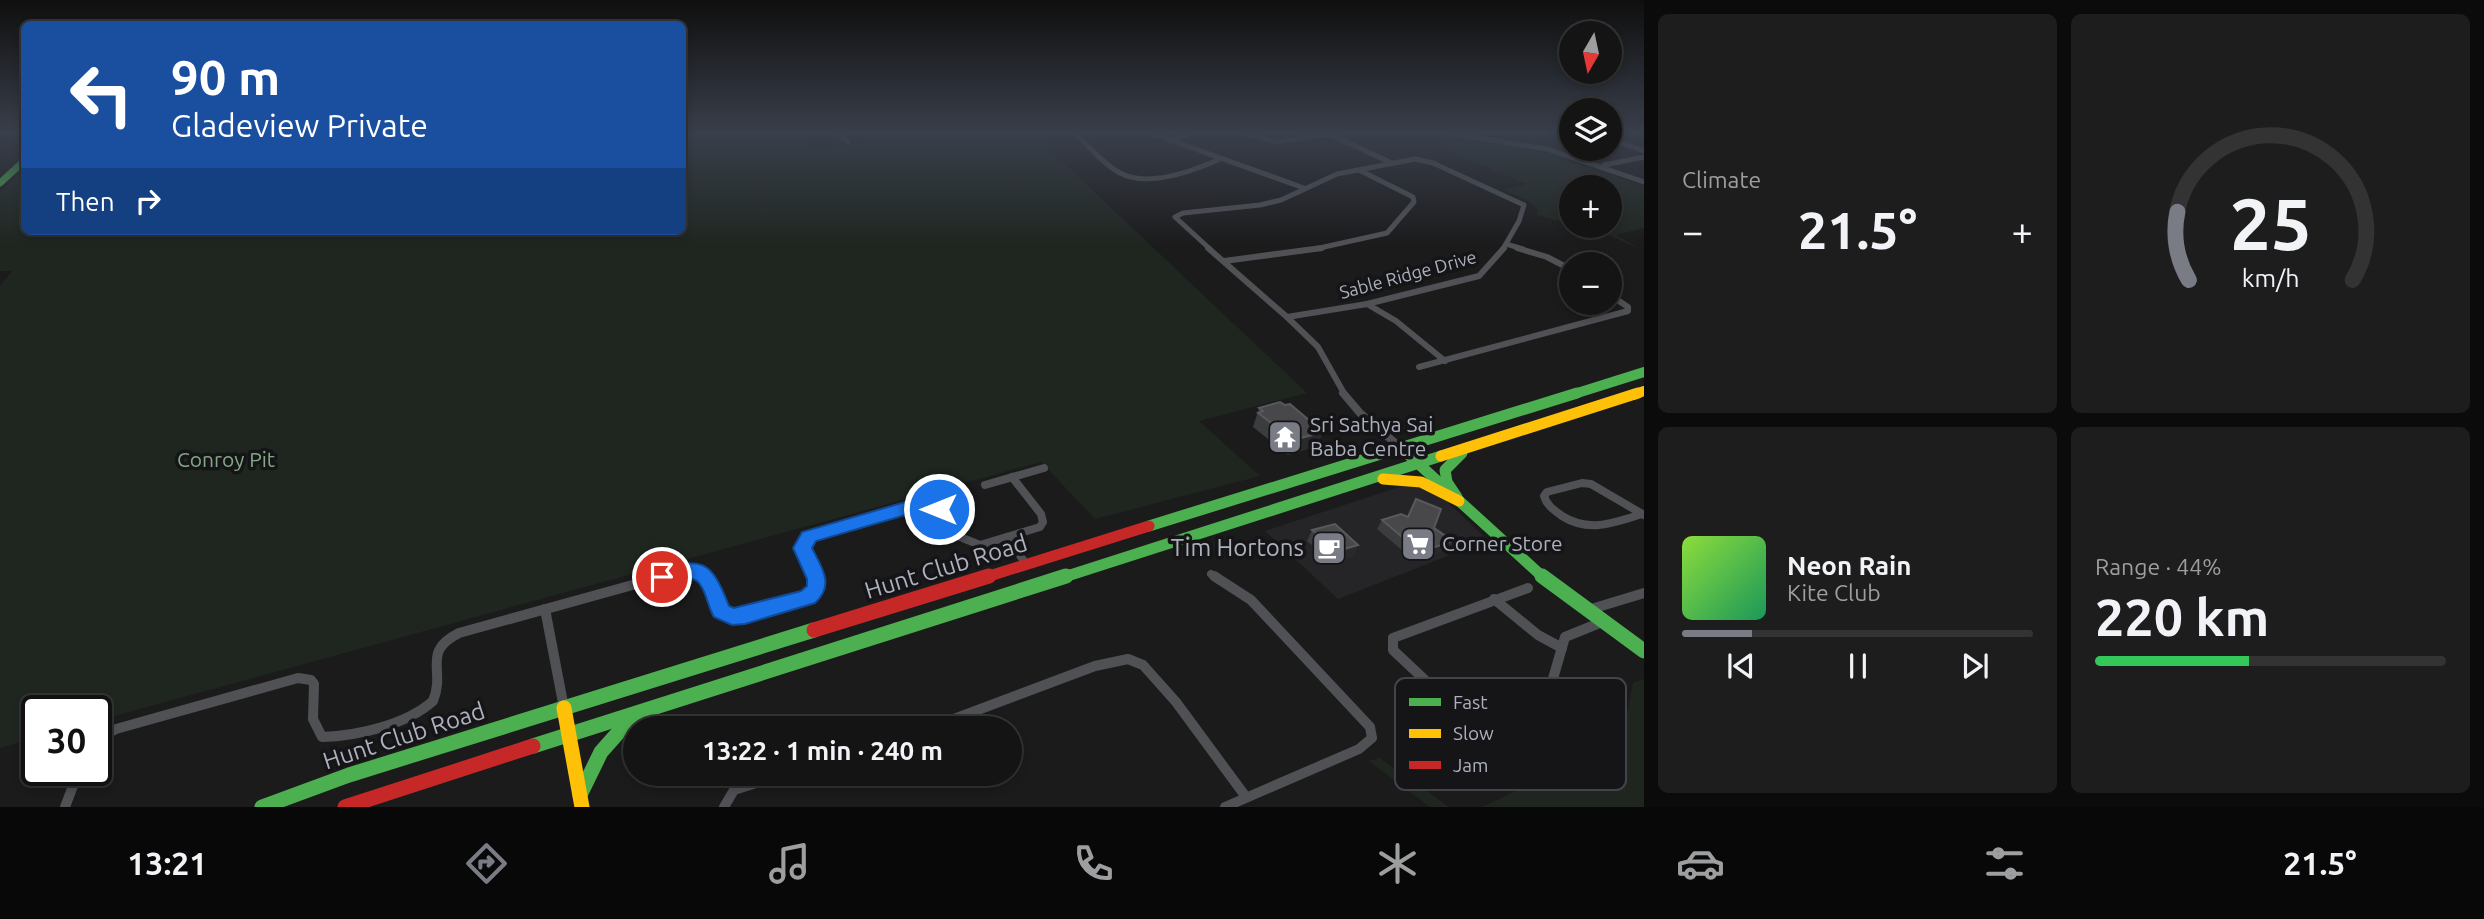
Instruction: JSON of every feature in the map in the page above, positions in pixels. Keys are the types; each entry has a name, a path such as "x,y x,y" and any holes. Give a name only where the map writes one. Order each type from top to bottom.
{"main road":[{"path":"0,183 13,171"},
{"name":"Hunt Club Road","path":"262,807 349,775 1644,372"},
{"name":"Hunt Club Road","path":"345,807 1644,391"},
{"path":"1401,447 1546,579 1644,652"},
{"path":"1459,501 1447,482 1445,470 1467,449"},
{"path":"1367,480 1415,481 1436,488 1459,501"},
{"path":"564,708 581,801"},
{"path":"581,801 586,773 600,748 635,715"}],"street":[{"path":"1117,171 1129,176 1191,171"},
{"path":"1254,171 1304,188"},
{"name":"Sable Ridge Drive","path":"1356,171 1328,177 1281,200 1256,206 1183,213 1175,217 1323,351 1341,390 1351,403 1401,447"},
{"path":"1224,261 1303,252 1387,233 1414,202 1413,197 1360,171"},
{"name":"Sable Ridge Drive","path":"1287,317 1367,304 1479,276 1492,267 1525,209 1524,205 1449,171"},
{"path":"1613,171 1644,183"},
{"path":"1506,244 1559,263"},
{"path":"1367,304 1396,321 1445,361"},
{"path":"1419,367 1613,315"},
{"path":"985,485 1044,468"},
{"path":"112,731 298,678 311,680 314,684 312,723 315,730 322,737 338,737 413,715 431,704 438,691 435,655 442,642 449,637 686,570 701,572 709,580 721,611 732,617 745,615 808,597 817,590 817,579 803,548 809,537 919,505 939,509 960,538 970,544 980,545 1040,527 1043,522 1041,514 1012,477"},
{"path":"1581,483 1591,484 1643,514 1588,527 1564,517 1549,506 1544,496 1548,492 1581,483"},
{"path":"1007,537 1026,564"},
{"path":"1211,574 1251,600 1370,727 1372,738 1367,744 1224,807"},
{"path":"1422,678 1393,650 1393,638 1494,599 1528,589"},
{"path":"1586,610 1644,593"},
{"path":"1494,599 1538,635 1562,648"},
{"path":"545,609 564,708"},
{"path":"1553,678 1565,637 1602,622"},
{"path":"962,716 1095,666 1128,659 1143,665 1176,702 1246,797"},
{"path":"65,807 73,786"},
{"path":"724,807 734,790 746,786"}],"shaded area":[{"path":"1408,484 1439,494 1488,540 1338,599 1265,531"}],"green space":[{"name":"Conroy Pit","path":"686,171 1072,171 1307,393 1199,421 1260,476 1095,519 1041,462 112,717 112,695 21,695 21,742 0,748 0,286 12,271 0,271 0,192 21,173 21,235 686,235"},
{"path":"1495,171 1598,171 1610,175 1559,175 1559,221 1536,215 1538,210 1528,201 1504,190 1526,184"},
{"path":"1622,179 1644,187 1644,228 1622,234"},
{"path":"1616,238 1621,238 1644,251"},
{"path":"1644,679 1644,807 1482,807 1518,790 1626,790 1626,719 1633,683"},
{"path":"1380,758 1395,769 1395,781 1369,761"},
{"path":"1407,790 1425,790 1449,807 1430,807"}],"building":[{"path":"1280,402 1290,404 1323,432 1294,440 1258,413 1263,411 1259,408"},
{"path":"1416,499 1441,509 1434,528 1453,541 1426,550 1408,542 1382,520 1401,514 1408,517"},
{"path":"1335,524 1358,545 1338,551 1312,530"}],"traffic: fast":[{"path":"0,183 13,171"},
{"path":"1149,526 1644,372"},
{"path":"1400,447 1546,579 1644,651"},
{"path":"1457,497 1447,482 1445,470 1462,453"},
{"path":"533,746 1441,456"},
{"path":"262,807 349,775 814,630"},
{"path":"580,795 601,752 623,727"}],"traffic: slow":[{"path":"1441,456 1644,391"},
{"path":"1383,479 1421,482 1459,501"},
{"path":"564,708 582,807"}],"traffic: jam":[{"path":"814,630 1149,526"},
{"path":"345,807 533,746"}],"place":[{"name":"Sri Sathya Sai Baba Centre","path":"1285,437"},
{"name":"Corner Store","path":"1418,544"},
{"name":"Tim Hortons","path":"1329,548"}],"route":[{"path":"662,577 686,570 701,572 709,580 721,611 732,617 745,615 808,597 817,590 817,579 803,548 809,537 919,505 939,509"}]}
